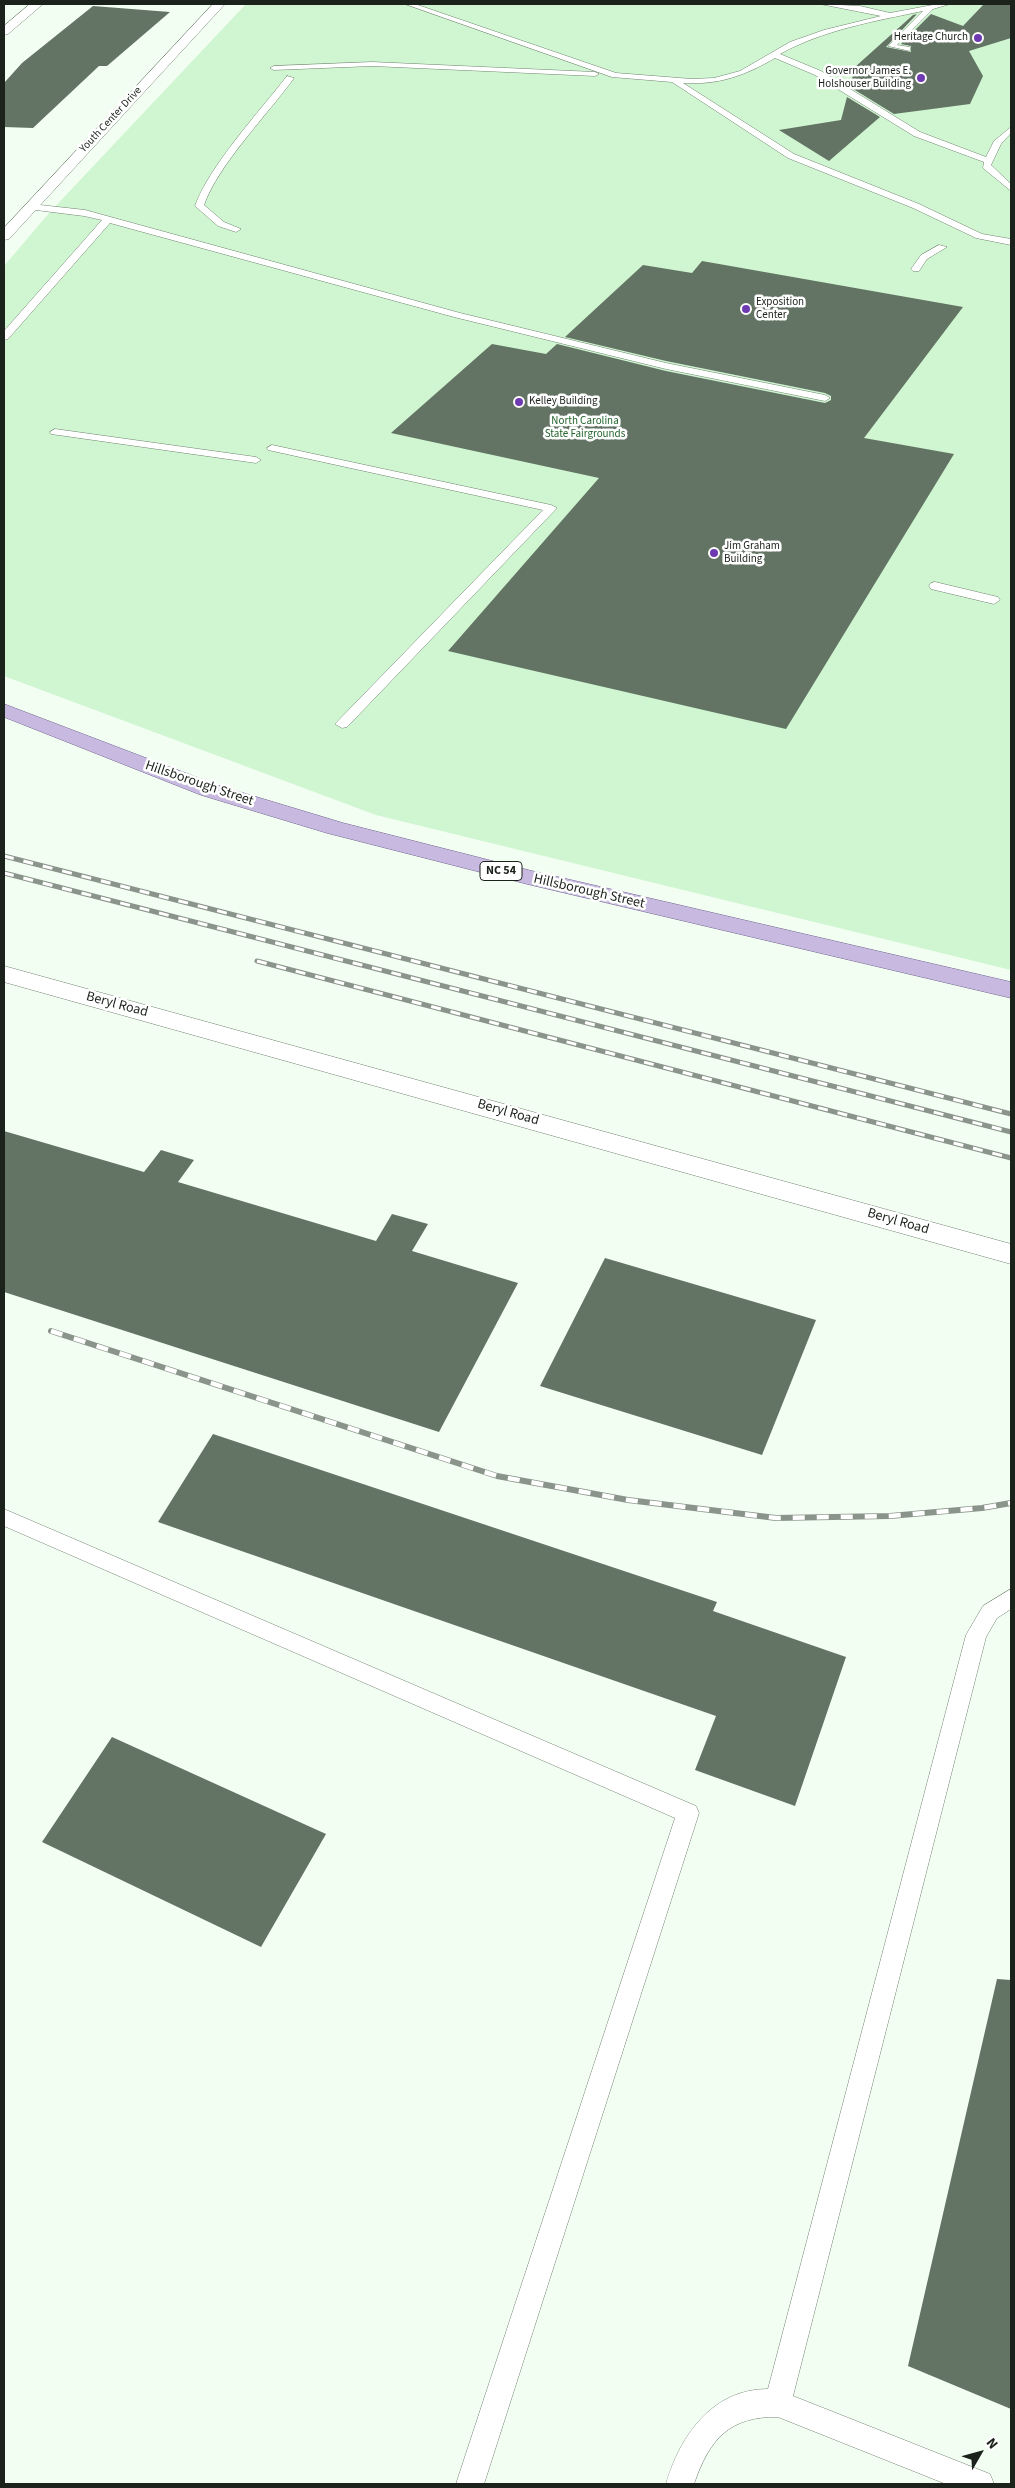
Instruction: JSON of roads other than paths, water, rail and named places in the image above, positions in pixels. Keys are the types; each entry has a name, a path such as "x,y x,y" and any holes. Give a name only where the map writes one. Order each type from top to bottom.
{"main road":[{"name":"Hillsborough Street","path":"4,710 209,790 335,828 527,877 1011,990"}],"street":[{"path":"4,32 37,4"},
{"name":"Youth Center Drive","path":"4,236 219,4"},
{"name":"Beryl Road","path":"4,974 1011,1254"}],"lane":[{"path":"409,4 615,75"},
{"path":"823,4 860,8 888,16"},
{"path":"274,68 372,64 615,75 674,81 727,78 756,68 775,55 805,39 888,16 934,5 947,4"},
{"path":"907,49 892,46 934,5"},
{"path":"775,55 818,73 917,134 988,161"},
{"path":"236,230 221,224 199,206 203,196 225,162 290,78"},
{"path":"674,81 791,156 916,206 979,236 1011,242"},
{"path":"1011,129 997,143 986,166 1011,188"},
{"path":"31,207 85,213 457,315 666,366 825,398"},
{"path":"4,337 108,219"},
{"path":"916,269 924,257 942,247"},
{"path":"55,432 256,460"},
{"path":"272,448 551,508 342,724"},
{"path":"935,586 994,600"},
{"path":"4,1517 688,1813 470,2484"},
{"path":"778,2403 976,1635 990,1612 1011,1598"},
{"path":"680,2484 685,2464 705,2432 724,2414 761,2401 778,2403 980,2484"}],"railway":[{"path":"4,856 1011,1114"},
{"path":"4,873 1011,1132"},
{"path":"257,961 1011,1158"},
{"path":"51,1331 497,1476 628,1500 776,1518 890,1516 982,1508 1011,1503"}],"place":[{"name":"Heritage Church","path":"978,38"},
{"name":"Governor James E. Holshouser Building","path":"921,78"},
{"name":"Exposition Center","path":"746,309"},
{"name":"Kelley Building","path":"519,402"},
{"name":"Jim Graham Building","path":"714,553"}],"park label":[{"name":"North Carolina State Fairgrounds","path":"585,428"}]}
